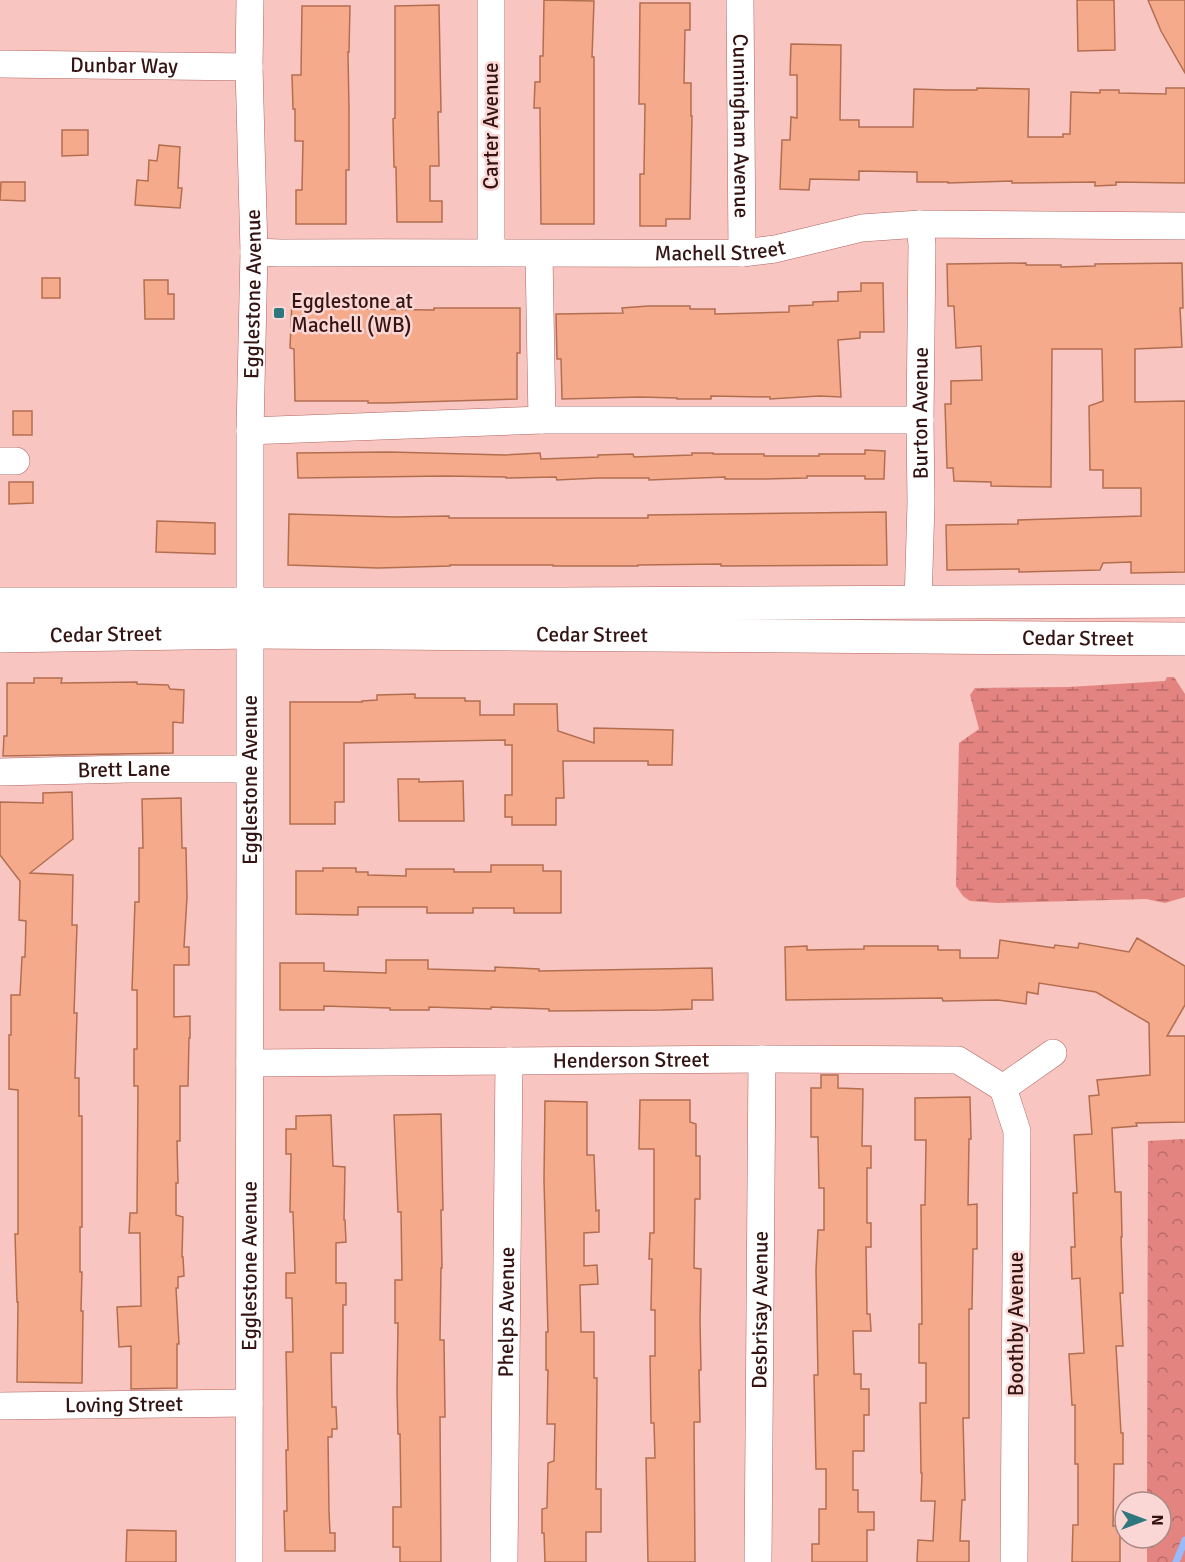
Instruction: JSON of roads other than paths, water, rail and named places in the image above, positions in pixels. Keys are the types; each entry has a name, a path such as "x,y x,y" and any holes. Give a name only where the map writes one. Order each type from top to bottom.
{"main road":[{"name":"Cedar Street","path":"0,636 249,618 918,603 1185,601"},
{"name":"Cedar Street","path":"0,604 249,618 1185,639"}],"street":[{"name":"Egglestone Avenue","path":"249,1562 249,618 254,252 249,67 250,0"},
{"name":"Carter Avenue","path":"491,0 491,252"},
{"name":"Cunningham Avenue","path":"740,0 742,253"},
{"name":"Dunbar Way","path":"0,64 249,67"},
{"name":"Machell Street","path":"254,252 742,253 775,249 862,228 920,224 1185,226"},
{"name":"Burton Avenue","path":"918,603 921,503 920,224"},
{"path":"539,254 542,420"},
{"path":"250,431 542,420 920,420"},
{"name":"Brett Lane","path":"0,772 249,769"},
{"path":"1003,1088 1053,1053"},
{"name":"Henderson Street","path":"250,1063 762,1059 958,1060 1003,1088"},
{"name":"Desbrisay Avenue","path":"758,1562 762,1059"},
{"name":"Phelps Avenue","path":"504,1562 509,1061"},
{"name":"Boothby Avenue","path":"1003,1088 1017,1131 1014,1562"},
{"name":"Loving Street","path":"0,1406 249,1403"}],"waterway":[{"path":"1176,1562 1185,1540"}],"place":[{"name":"Egglestone at Machell (WB)","path":"279,313"}]}
